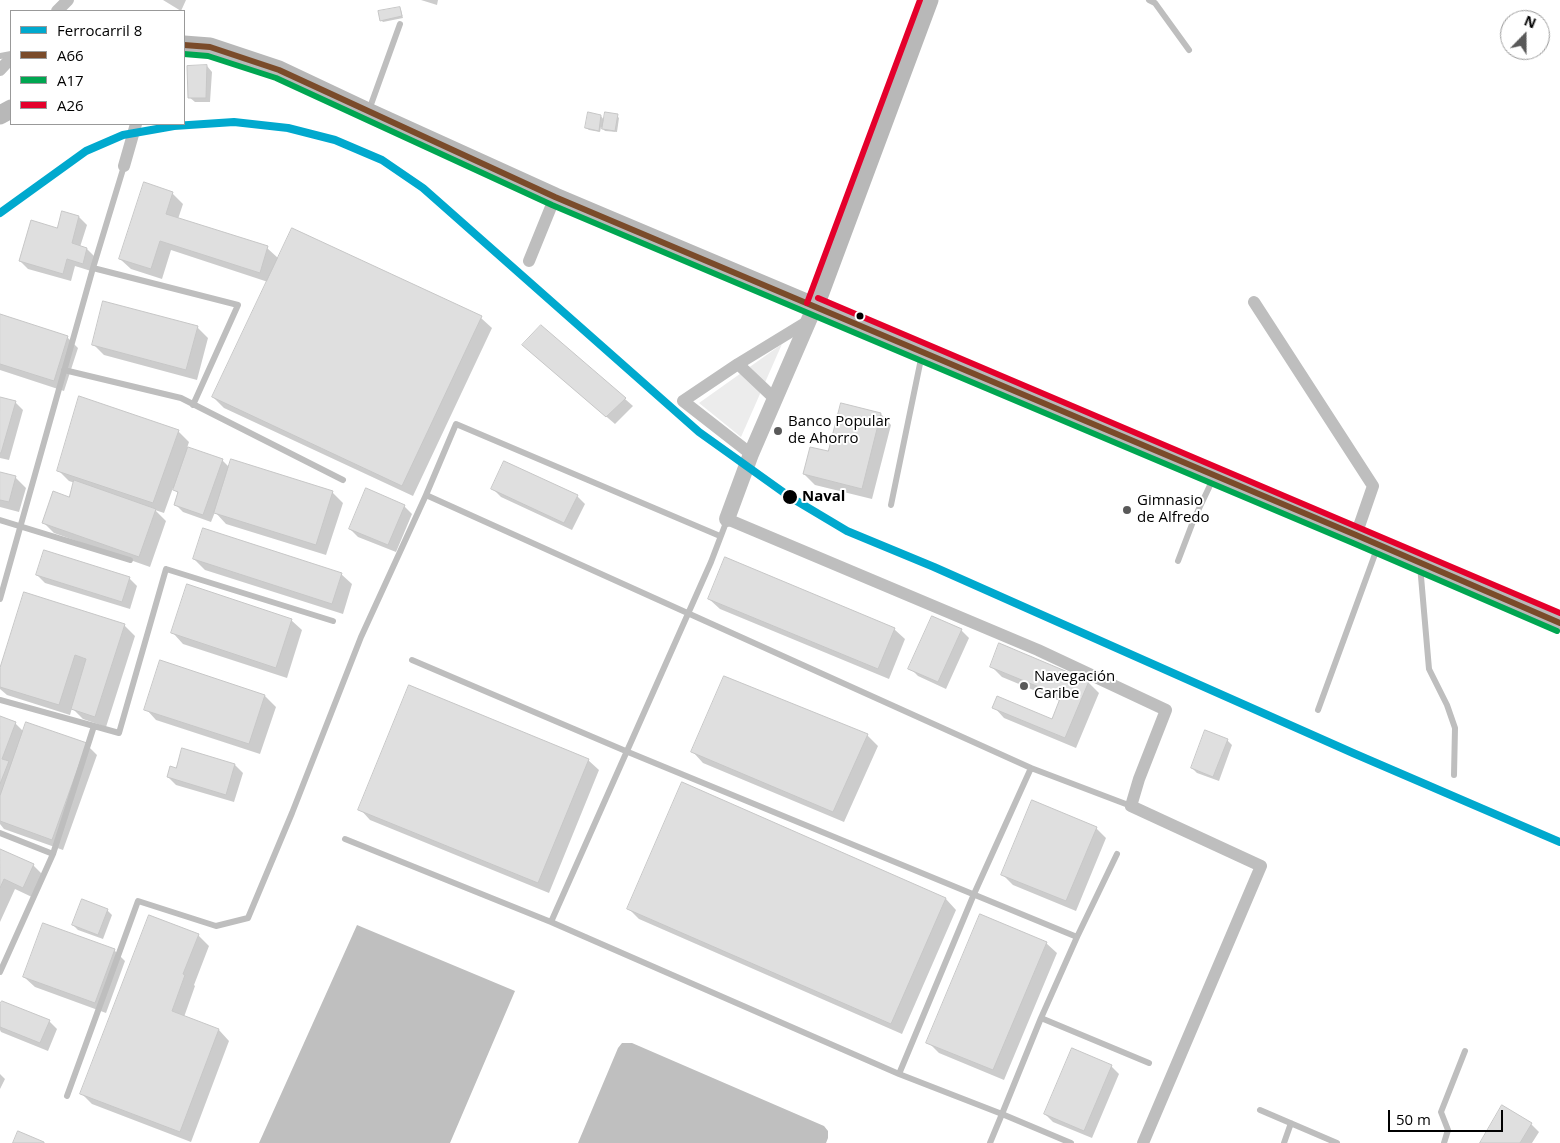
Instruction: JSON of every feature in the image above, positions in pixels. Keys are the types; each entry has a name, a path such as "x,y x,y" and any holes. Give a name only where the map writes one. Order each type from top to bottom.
{"main road":[{"path":"812,313 929,0"},
{"path":"185,45 210,46 278,70 812,313 922,352 1560,623"}],"street":[{"path":"58,10 68,0"},
{"path":"0,70 10,59"},
{"path":"124,166 136,125"},
{"path":"529,261 554,197"},
{"path":"1254,302 1373,486 1356,535"},
{"path":"751,454 683,402 812,313"},
{"path":"812,313 751,454 727,519 1038,650 1166,710 1130,806 1261,866 1143,1143"},
{"path":"738,364 775,399"}],"lane":[{"path":"1149,0 1155,3 1189,50"},
{"path":"368,112 400,24"},
{"path":"0,599 93,268 124,166"},
{"path":"93,268 238,305 193,405"},
{"path":"891,505 922,352"},
{"path":"64,370 180,398 343,480"},
{"path":"67,1096 138,901 216,926 248,918 292,813 361,637 426,495 456,424 720,536"},
{"path":"1178,561 1194,519 1214,476"},
{"path":"426,495 1031,768 1130,806"},
{"path":"551,922 711,562 727,519"},
{"path":"0,520 130,560"},
{"path":"1318,710 1378,545"},
{"path":"1420,563 1430,669 1447,705 1455,728 1454,775"},
{"path":"0,700 119,733 166,569 333,621"},
{"path":"412,660 628,752 1077,937"},
{"path":"1,969 53,854 94,726"},
{"path":"899,1074 974,894 1031,768"},
{"path":"0,833 53,854"},
{"path":"345,839 551,922 899,1074 1071,1143"},
{"path":"990,1143 1041,1018 1117,854"},
{"path":"1041,1018 1149,1064"},
{"path":"1444,1143 1448,1130 1441,1112 1465,1052"},
{"path":"1260,1110 1337,1143"},
{"path":"1284,1143 1291,1123"}],"shaded area":[{"path":"782,344 741,437 699,403"},
{"path":"357,925 515,991 450,1143 259,1143"},
{"path":"622,1043 632,1043 824,1126 828,1131 826,1143 578,1143 618,1048"}],"building":[{"path":"400,7 402,16 380,21 378,11"},
{"path":"207,65 206,98 188,98 187,66"},
{"path":"588,112 601,115 599,131 585,128"},
{"path":"605,112 618,114 615,131 602,129"},
{"path":"144,182 173,192 166,214 268,246 260,273 160,241 151,269 119,259"},
{"path":"62,211 79,216 72,243 87,248 83,264 67,259 63,274 19,261 31,220 57,228"},
{"path":"292,228 482,316 402,486 212,397"},
{"path":"103,301 198,326 186,370 92,345"},
{"path":"0,314 68,336 54,381 0,364"},
{"path":"541,325 626,398 606,417 522,345"},
{"path":"79,396 179,430 153,503 57,471"},
{"path":"0,397 16,401 1,453 0,453"},
{"path":"841,403 881,413 862,489 803,474 810,447 828,451"},
{"path":"188,447 223,459 203,515 174,505 178,492 173,490"},
{"path":"231,459 333,491 316,545 214,513"},
{"path":"504,461 578,495 564,523 491,489"},
{"path":"0,472 16,476 9,502 0,500"},
{"path":"74,480 156,509 139,557 42,523 53,491 69,497"},
{"path":"366,488 405,505 388,545 349,529"},
{"path":"203,528 342,573 332,604 193,559"},
{"path":"44,550 130,577 122,602 36,575"},
{"path":"725,557 895,628 878,669 708,599"},
{"path":"187,584 292,619 276,668 171,633"},
{"path":"24,592 125,624 95,717 71,709 86,659 75,655 59,705 0,687 0,668"},
{"path":"932,616 962,629 938,682 908,669"},
{"path":"999,643 1089,681 1065,738 992,708 997,696 1052,719 1061,696 990,667"},
{"path":"160,660 265,695 249,744 144,710"},
{"path":"724,676 868,734 833,812 691,752"},
{"path":"409,685 589,759 538,883 358,810"},
{"path":"0,716 16,722 2,759 9,761 0,784"},
{"path":"26,722 87,743 52,840 0,821 0,796"},
{"path":"1205,730 1228,739 1213,777 1191,768"},
{"path":"182,748 235,764 226,795 167,777 170,766 176,768"},
{"path":"682,782 946,898 891,1024 627,909"},
{"path":"1032,800 1097,827 1066,901 1001,875"},
{"path":"0,849 34,864 23,888 4,879 0,888"},
{"path":"82,899 108,909 98,935 72,925"},
{"path":"980,914 1047,942 993,1070 926,1043"},
{"path":"149,915 199,934 183,974 185,975 172,1011 219,1029 180,1132 80,1094"},
{"path":"43,923 115,949 95,1003 23,977"},
{"path":"2,1001 50,1020 40,1043 0,1027 0,1004"},
{"path":"1072,1048 1112,1065 1084,1131 1044,1114"},
{"path":"1502,1105 1532,1123 1520,1143 1480,1143"},
{"path":"18,1131 44,1142 44,1143 13,1143"}],"rail line":[{"name":"8","path":"0,213 86,151 123,135 174,126 234,122 288,128 335,140 382,160 423,188 699,432 790,497 847,531 934,567 1353,753 1560,842"}],"transit line":[{"name":"A26","path":"807,303 920,0"},
{"name":"A66","path":"185,45 210,47 279,70 555,197 1560,623"},
{"name":"A17","path":"185,54 208,56 276,78 552,205 1557,631"},
{"name":"A26","path":"818,298 1560,613"}],"place":[{"name":"Banco Popular de Ahorro","path":"778,431"},
{"name":"Naval","path":"790,497"},
{"name":"Gimnasio de Alfredo","path":"1127,510"},
{"name":"Navegación Caribe","path":"1024,686"}]}
